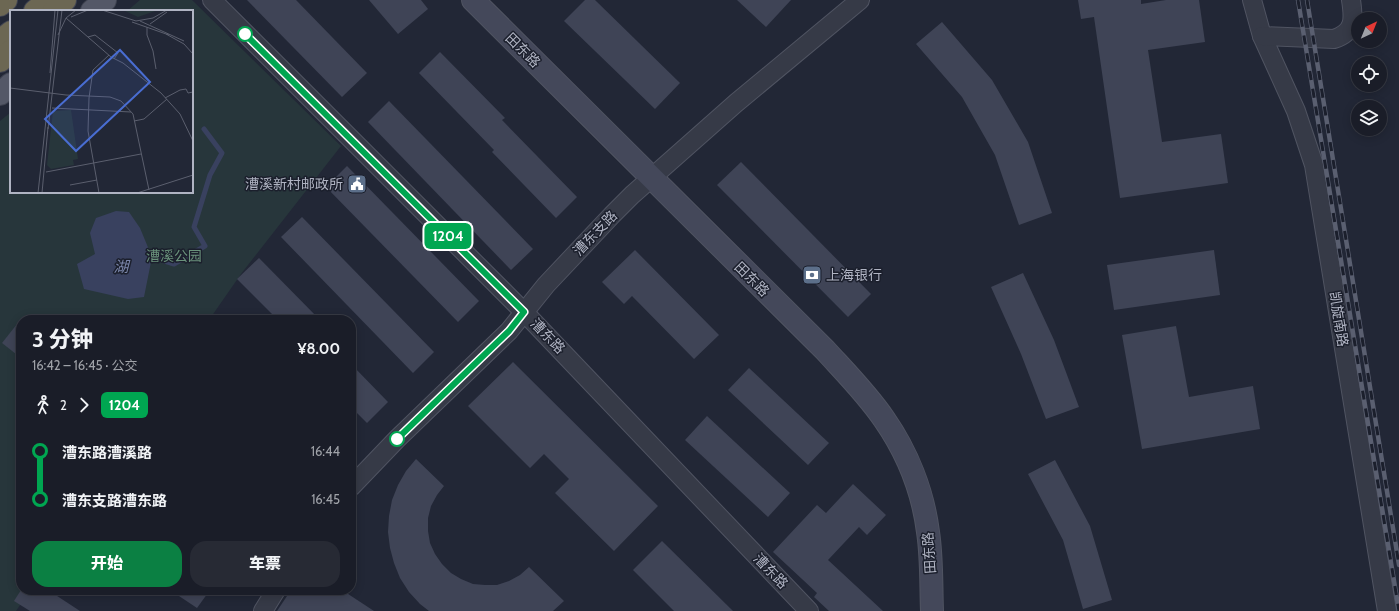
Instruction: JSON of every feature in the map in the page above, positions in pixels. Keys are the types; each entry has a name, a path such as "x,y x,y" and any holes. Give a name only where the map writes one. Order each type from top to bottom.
{"highway":[{"path":"0,6 6,0"},
{"path":"36,10 48,0"},
{"path":"55,10 66,0"},
{"path":"0,41 10,33"},
{"path":"0,63 10,52"}],"main road":[{"path":"61,10 72,0"},
{"path":"93,10 105,0"},
{"path":"0,63 10,55"},
{"path":"0,94 10,85"}],"street":[{"name":"漕东路","path":"212,0 524,312 809,611"},
{"name":"田东路","path":"473,0 651,179 825,350 858,385 884,419 907,458 920,493 928,530 931,559 932,611"},
{"name":"漕东支路","path":"356,482 397,439 509,331 546,285 612,215 736,103 860,0"},
{"name":"凯旋南路","path":"1252,0 1262,36 1296,111 1314,166 1388,611"},
{"path":"1262,36 1334,39 1342,37 1348,32 1354,17 1351,0"},
{"path":"263,611 273,595"}],"green space":[{"name":"漕溪公园","path":"140,0 192,0 341,146 241,274 212,315 16,315 16,595 27,595 16,611 0,611 0,121 10,113 10,193 193,193 193,10 128,10"}],"water":[{"name":"湖","path":"116,211 129,212 140,228 152,257 144,297 128,299 84,289 77,264 95,254 90,233 96,218"}],"building":[{"path":"247,0 296,0 367,73 342,97"},
{"path":"369,0 421,0 428,9 398,34"},
{"path":"585,0 595,0 680,83 655,109 564,21"},
{"path":"737,0 791,0 766,27"},
{"path":"1078,0 1141,0 1141,4 1166,0 1199,0 1205,42 1148,50 1162,142 1221,134 1228,183 1120,198 1094,17 1081,19"},
{"path":"942,22 992,80 1028,142 1052,213 1019,225 995,155 962,97 916,44"},
{"path":"440,52 505,118 502,120 577,197 556,218 492,152 494,150 419,73"},
{"path":"389,101 533,249 511,270 368,122"},
{"path":"741,162 871,294 848,317 717,185"},
{"path":"347,166 479,301 458,322 326,187"},
{"path":"302,217 434,352 413,373 281,237"},
{"path":"635,250 719,335 694,359 632,296 624,304 602,282"},
{"path":"1214,250 1220,295 1114,310 1107,265"},
{"path":"259,258 315,315 273,315 237,279"},
{"path":"1023,273 1054,340 1079,407 1046,419 1021,354 991,287"},
{"path":"16,325 16,354 2,343"},
{"path":"1176,326 1189,397 1253,386 1260,429 1142,449 1122,335"},
{"path":"513,362 658,506 614,551 555,493 569,479 544,454 530,468 468,406"},
{"path":"749,368 829,443 808,465 728,390"},
{"path":"356,369 388,402 367,423 356,412"},
{"path":"707,416 790,493 768,517 685,440"},
{"path":"416,459 444,486 431,506 428,518 428,531 430,543 435,554 451,573 473,584 497,585 520,575 529,567 564,601 553,611 429,611 420,604 409,592 400,578 390,548 388,532 392,500 406,471"},
{"path":"1055,460 1090,526 1112,600 1083,609 1063,540 1028,474"},
{"path":"853,484 886,515 867,535 859,527 828,560 883,611 829,611 814,597 817,593 773,552 817,505 826,513"},
{"path":"662,541 733,611 674,611 633,570"},
{"path":"18,595 56,595 80,611 30,611 14,601"},
{"path":"178,595 206,595 197,608"},
{"path":"288,595 350,595 374,611 277,611"}],"waterway":[{"path":"152,257 174,264 205,246 194,227 210,175 222,153 204,129"}],"railway":[{"path":"1298,0 1399,611"},
{"path":"1307,0 1399,565"}],"bus line":[{"name":"1204","path":"245,34 524,312 509,331 397,439"}],"place":[{"name":"漕溪新村邮政所","path":"357,184"},
{"name":"上海银行","path":"812,275"}]}
